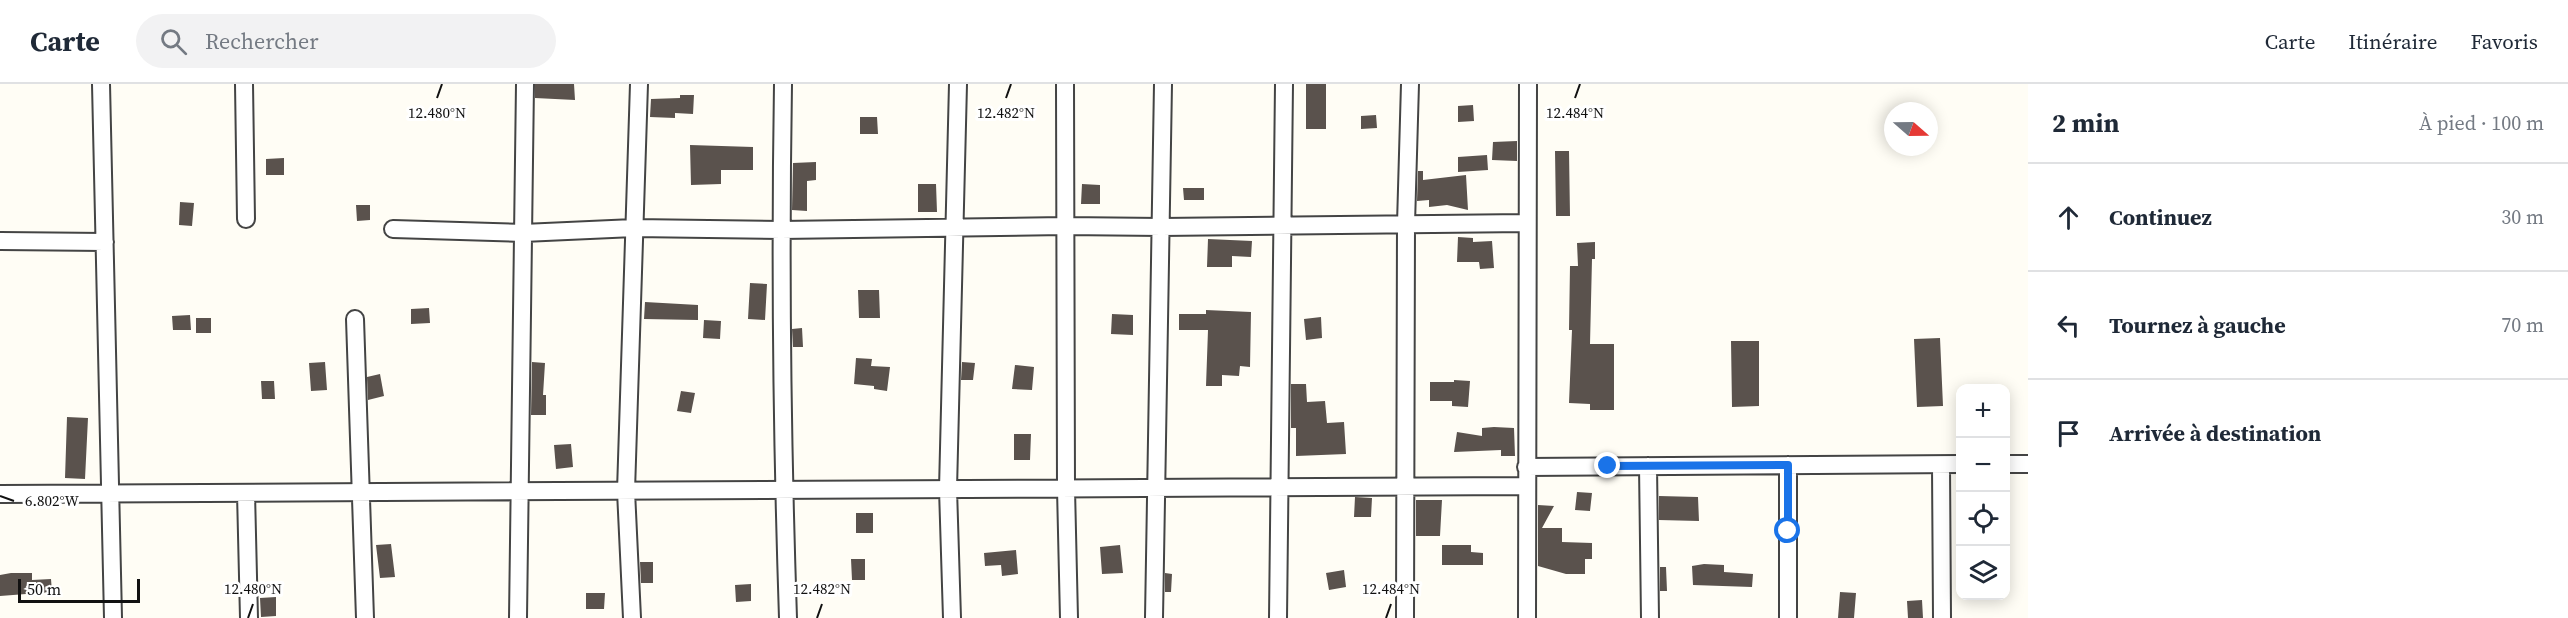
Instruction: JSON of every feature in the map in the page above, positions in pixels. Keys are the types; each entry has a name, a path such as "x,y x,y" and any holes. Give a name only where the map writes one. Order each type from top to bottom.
{"street":[{"path":"101,84 113,618"},
{"path":"244,84 246,219"},
{"path":"518,618 525,84"},
{"path":"632,618 626,491 639,84"},
{"path":"783,84 781,230 788,618"},
{"path":"952,618 948,489 958,84"},
{"path":"1065,84 1064,225 1069,618"},
{"path":"1154,618 1163,84"},
{"path":"1278,618 1284,84"},
{"path":"1406,618 1406,224 1410,84"},
{"path":"1527,84 1525,486 1527,618"},
{"path":"393,229 523,233 634,228 781,230 1064,225 1162,227 1526,223"},
{"path":"0,241 105,242"},
{"path":"355,320 365,618"},
{"path":"1526,466 1956,464"},
{"path":"2010,464 2028,464"},
{"path":"1788,465 1788,618"},
{"path":"1941,465 1942,618"},
{"path":"1648,466 1650,618"},
{"path":"0,494 1525,486"},
{"path":"246,493 249,618"}],"building":[{"path":"535,84 574,84 575,100 535,98"},
{"path":"1306,84 1326,84 1326,129 1306,129"},
{"path":"680,95 694,95 693,114 675,113 675,118 650,117 651,99 680,98"},
{"path":"1473,105 1474,121 1458,122 1458,106"},
{"path":"1376,115 1377,128 1361,129 1361,116"},
{"path":"860,117 877,117 878,134 860,134"},
{"path":"1517,141 1517,161 1492,160 1493,142"},
{"path":"690,145 753,147 753,170 721,170 721,184 691,185"},
{"path":"1555,151 1569,151 1570,216 1556,216"},
{"path":"1487,155 1488,170 1458,172 1458,157"},
{"path":"284,158 284,175 266,175 266,159"},
{"path":"816,162 816,180 807,181 807,211 792,210 793,163"},
{"path":"1418,171 1423,171 1423,180 1466,175 1468,210 1447,205 1429,207 1429,200 1417,201"},
{"path":"918,184 936,184 937,212 918,212"},
{"path":"1082,184 1100,185 1100,204 1081,204"},
{"path":"1183,188 1204,188 1204,200 1184,200"},
{"path":"180,202 194,203 192,226 179,225"},
{"path":"356,205 370,205 370,220 357,221"},
{"path":"1458,237 1473,238 1473,242 1492,241 1494,268 1480,269 1479,262 1457,262"},
{"path":"1208,239 1252,241 1251,257 1232,256 1232,267 1207,267"},
{"path":"1595,242 1595,259 1592,259 1590,344 1614,344 1614,410 1590,410 1590,404 1569,403 1572,330 1569,330 1570,266 1578,266 1577,243"},
{"path":"750,283 767,284 765,320 748,319"},
{"path":"858,290 879,290 880,318 859,318"},
{"path":"645,302 698,305 698,320 644,319"},
{"path":"429,308 430,323 411,324 411,309"},
{"path":"1206,310 1251,312 1250,367 1240,366 1239,376 1222,375 1222,386 1206,386 1208,330 1179,330 1179,314 1206,314"},
{"path":"1112,314 1133,315 1133,335 1111,334"},
{"path":"190,315 191,330 173,330 172,316"},
{"path":"1321,317 1322,338 1306,340 1304,319"},
{"path":"196,318 211,318 211,333 196,333"},
{"path":"704,320 721,321 720,339 703,338"},
{"path":"802,328 803,347 793,347 792,329"},
{"path":"1940,338 1943,406 1917,407 1914,339"},
{"path":"1731,341 1759,341 1759,406 1732,407"},
{"path":"856,358 872,359 871,366 890,367 887,391 874,389 874,386 854,384"},
{"path":"325,362 327,390 311,391 309,363"},
{"path":"532,362 545,363 543,395 546,395 546,415 531,415"},
{"path":"962,362 975,363 973,380 961,380"},
{"path":"1015,365 1034,367 1032,390 1012,389"},
{"path":"380,374 384,396 368,400 367,377"},
{"path":"1454,380 1470,381 1468,407 1452,406 1452,401 1430,401 1430,382 1454,382"},
{"path":"261,381 274,381 275,399 262,399"},
{"path":"1291,384 1306,384 1307,402 1325,401 1327,423 1344,422 1346,454 1296,456 1296,428 1291,428"},
{"path":"681,391 695,393 691,413 677,411"},
{"path":"67,417 88,418 85,479 65,478"},
{"path":"1482,428 1514,428 1515,456 1501,456 1501,450 1454,452 1457,432 1482,436"},
{"path":"1014,434 1031,434 1030,460 1014,460"},
{"path":"571,444 573,467 556,469 554,445"},
{"path":"1577,492 1592,493 1590,511 1575,510"},
{"path":"1659,496 1698,497 1699,521 1659,520"},
{"path":"1355,497 1372,498 1371,517 1354,517"},
{"path":"1416,500 1442,500 1440,536 1416,536"},
{"path":"1538,505 1554,506 1542,528 1562,528 1562,542 1592,543 1592,559 1585,559 1585,574 1566,574 1538,566"},
{"path":"856,513 873,513 873,533 856,533"},
{"path":"391,544 395,577 380,578 376,545"},
{"path":"1120,545 1123,573 1102,574 1100,547"},
{"path":"1442,545 1471,545 1471,552 1483,553 1483,565 1442,565"},
{"path":"1016,550 1018,574 1002,576 1001,565 985,566 984,553"},
{"path":"851,559 865,559 865,580 852,580"},
{"path":"640,562 653,562 653,583 641,583"},
{"path":"1724,565 1724,572 1753,574 1752,587 1693,585 1692,566"},
{"path":"1660,567 1666,567 1667,591 1660,591"},
{"path":"1344,570 1346,587 1329,590 1326,573"},
{"path":"32,573 32,580 51,579 52,592 0,596 0,575"},
{"path":"1165,573 1172,574 1171,592 1165,592"},
{"path":"751,584 751,601 736,602 735,585"},
{"path":"1840,592 1856,593 1854,618 1838,618"},
{"path":"586,593 605,593 604,609 586,609"},
{"path":"276,597 276,616 261,617 260,598"},
{"path":"1922,600 1923,618 1908,618 1907,601"}],"route":[{"path":"1608,466 1788,465 1788,531"}]}
